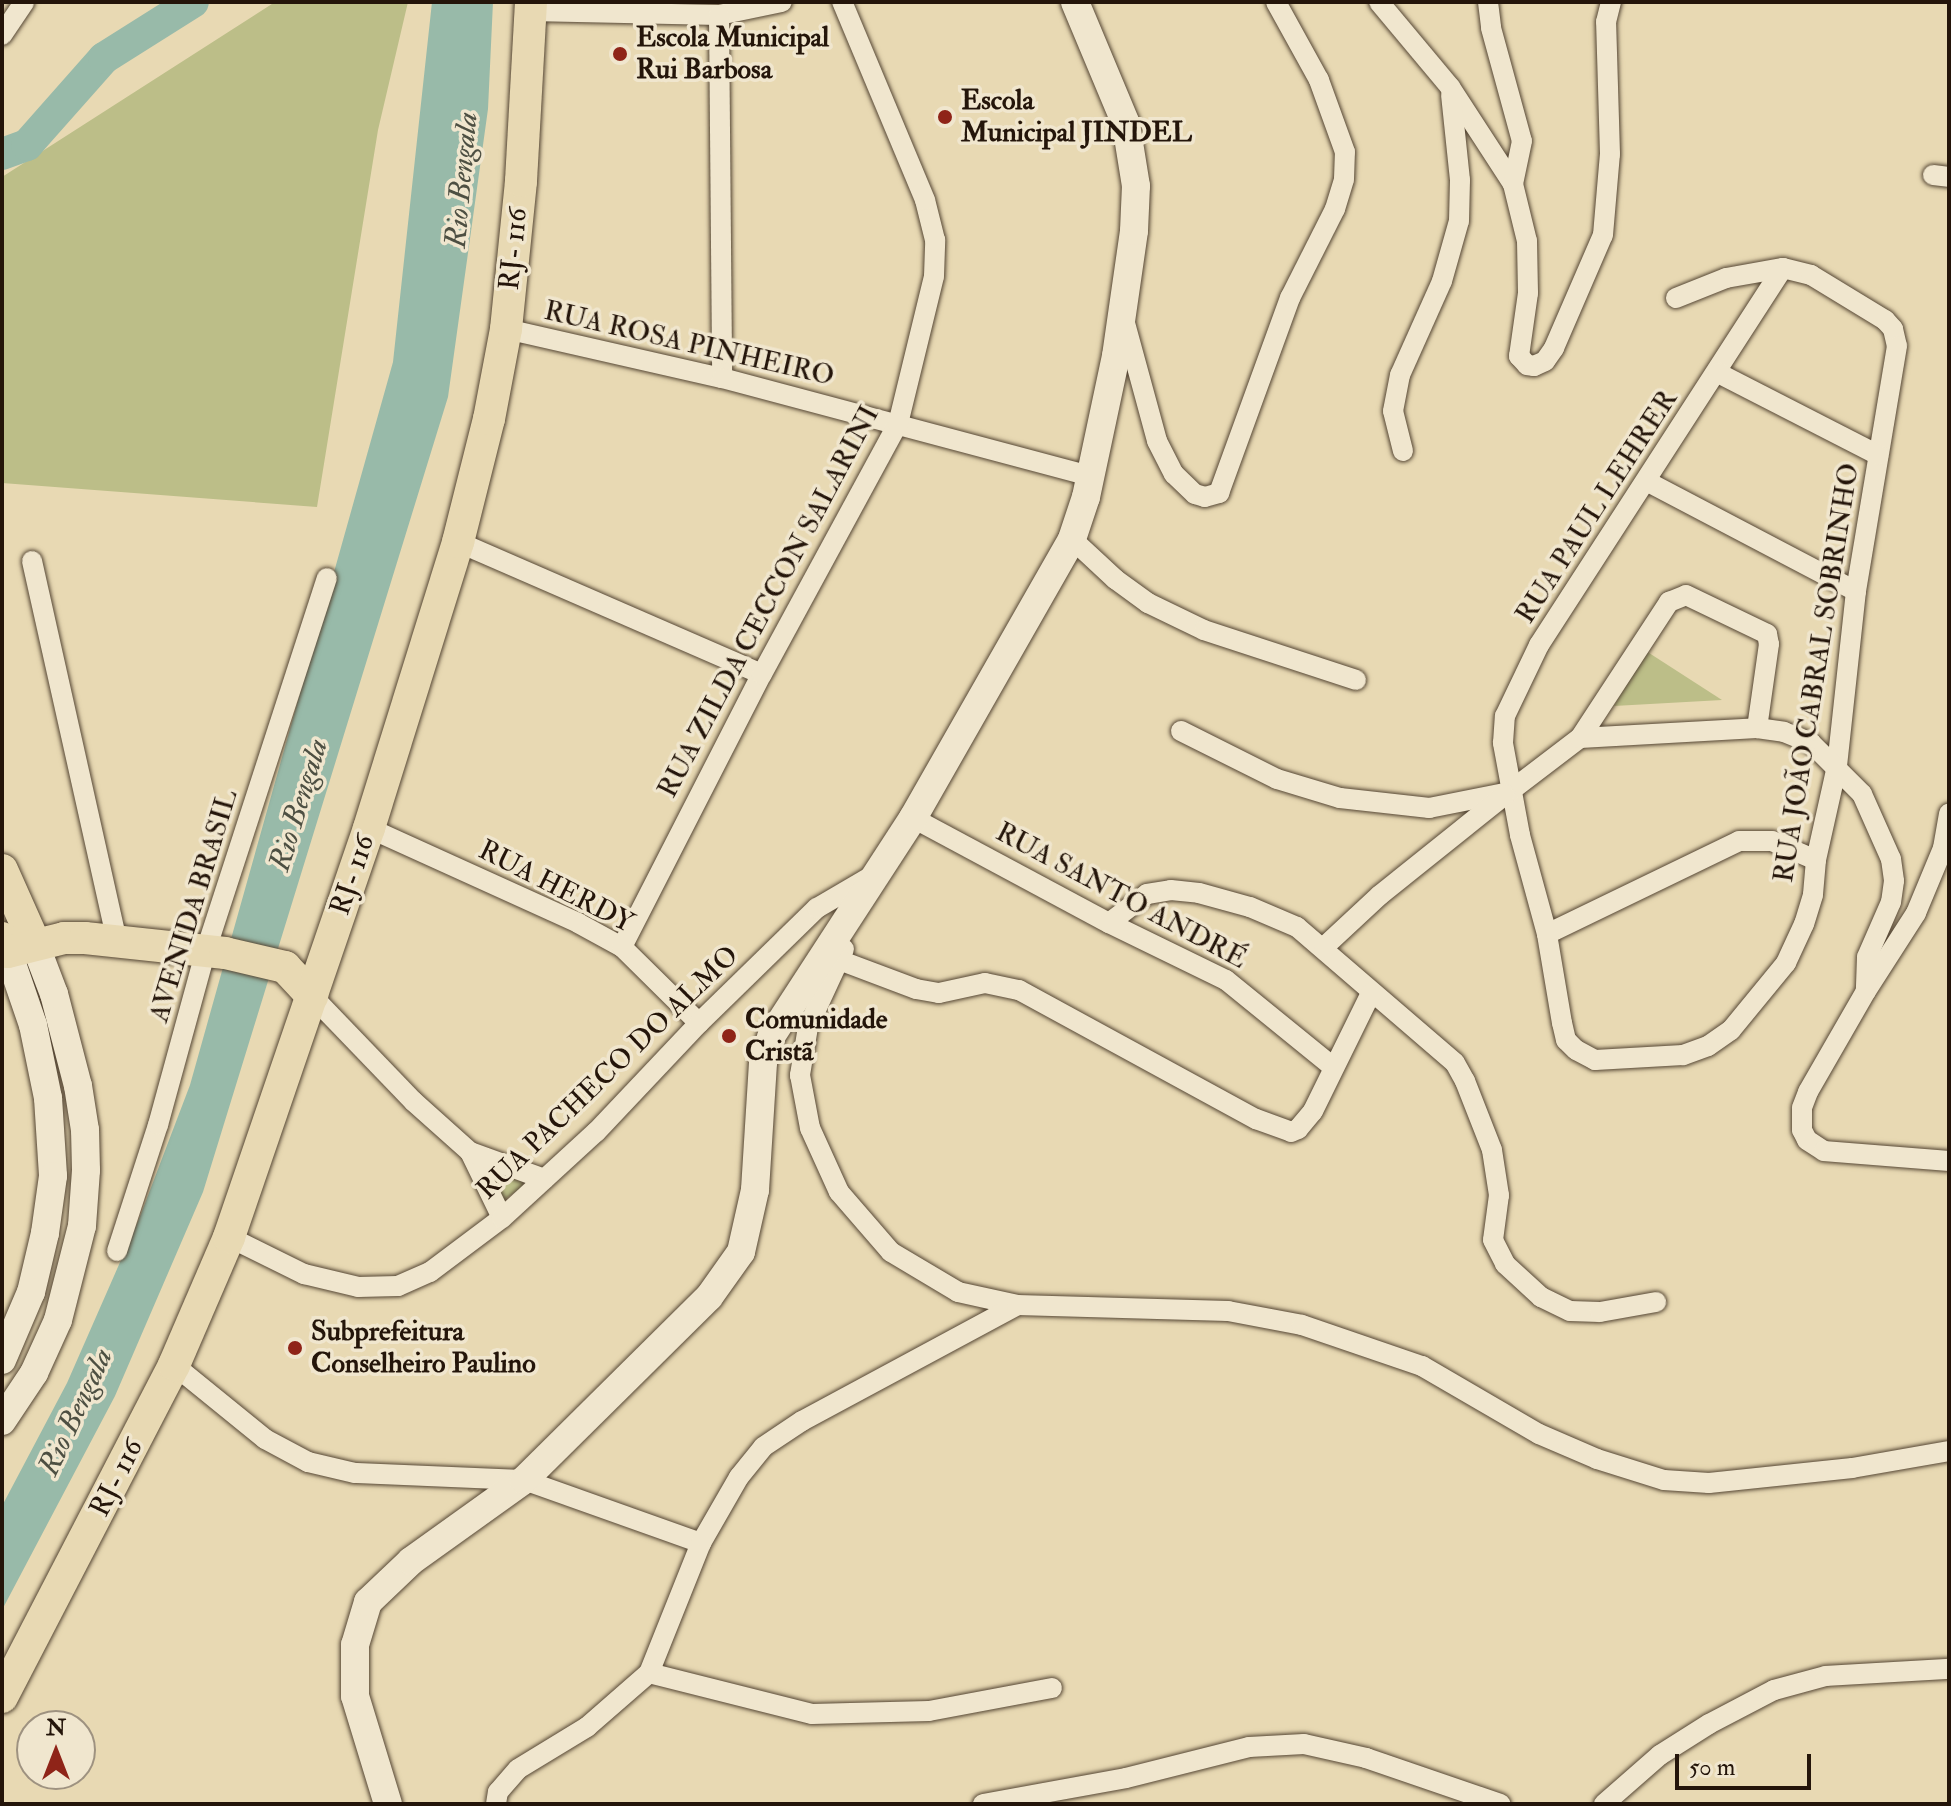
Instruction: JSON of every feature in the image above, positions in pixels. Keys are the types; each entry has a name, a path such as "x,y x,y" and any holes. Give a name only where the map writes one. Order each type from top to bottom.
{"main road":[{"name":"RJ- 116","path":"2,1697 174,1365 229,1237 369,828 458,542 489,419 506,329 521,181 531,6"},
{"path":"2,870 12,947 64,938 117,940 216,951 285,967 312,996"}],"street":[{"path":"2,35 24,2"},
{"path":"531,6 719,15 782,2"},
{"name":"RUA ZILDA CECCON SALARINI","path":"622,947 762,674 898,424 934,276 935,240 908,156 842,2"},
{"path":"388,1804 355,1696 355,1645 368,1602 411,1561 524,1480 709,1297 741,1252 755,1190 763,1062 772,1035 913,818 1072,539 1090,476 1123,315 1134,231 1133,154 1126,124 1075,2"},
{"path":"1123,315 1157,441 1174,474 1195,494 1205,497 1219,493 1290,298 1335,209 1344,179 1345,152 1319,80 1276,2"},
{"path":"1488,2 1491,28 1522,141 1513,184"},
{"path":"1387,7 1450,87 1513,184 1527,241 1528,293 1519,356 1527,365 1534,366 1545,361 1554,348 1603,235 1610,154 1606,22 1611,2"},
{"path":"719,15 722,378"},
{"path":"1403,451 1393,411 1400,375 1442,281 1459,221 1460,180 1450,87"},
{"path":"1676,298 1726,278 1783,268"},
{"name":"RUA JOÃO CABRAL SOBRINHO","path":"1511,791 1547,934 1566,1040 1576,1050 1595,1060 1683,1055 1708,1046 1731,1030 1786,963 1813,895 1816,860 1837,766 1856,591 1897,346 1893,329 1885,320 1811,275 1783,268"},
{"name":"RUA PAUL LEHRER","path":"1511,791 1503,743 1505,716 1539,645 1648,482 1783,268"},
{"name":"RUA ROSA PINHEIRO","path":"506,329 722,378 1090,476"},
{"path":"1718,373 1878,455"},
{"path":"1648,482 1856,591"},
{"path":"1072,539 1115,579 1148,603 1204,630 1356,680"},
{"path":"458,542 762,674"},
{"path":"32,561 117,940"},
{"name":"AVENIDA BRASIL","path":"117,1251 216,951 327,578"},
{"path":"1324,947 1380,895 1580,738 1669,602 1686,595 1767,634 1769,644 1757,728"},
{"path":"1580,738 1757,728 1784,732 1811,743 1862,794 1891,859 1894,881 1891,902 1867,957 1866,991"},
{"path":"1181,731 1277,779 1340,798 1429,808 1511,791"},
{"path":"1949,814 1943,848 1916,913 1866,991 1808,1092 1801,1122 1807,1140 1824,1151 1949,1161"},
{"name":"RUA SANTO ANDRÉ","path":"913,818 1109,923 1243,990 1332,1066"},
{"name":"RUA HERDY","path":"369,828 578,923 622,947 699,1023"},
{"path":"1547,934 1739,841 1772,841 1816,860"},
{"path":"880,872 808,1027 800,1075 810,1128 839,1192 891,1252 958,1292 1017,1305 1228,1311 1302,1325 1422,1366 1539,1434 1597,1459 1664,1480 1709,1483 1852,1468 1949,1451"},
{"name":"RUA PACHECO DO ALMO","path":"229,1237 304,1274 358,1287 398,1286 430,1272 502,1218 596,1132 699,1023 817,908 880,872"},
{"path":"1109,923 1147,894 1171,890 1199,893 1250,907 1297,927 1324,947 1371,993 1455,1063 1465,1081 1497,1174 1499,1195 1493,1240 1505,1264 1541,1297 1570,1311 1600,1312 1656,1302"},
{"path":"2,1360 31,1292 45,1233 53,1176 48,1098 12,947"},
{"path":"2,1421 34,1373 58,1320 79,1240 86,1170 85,1130 78,1086 54,994 12,947"},
{"path":"839,960 916,989 939,993 985,983 1019,990 1280,1130 1298,1129 1307,1121 1371,993"},
{"path":"312,996 413,1101 470,1152 544,1179"},
{"path":"470,1152 502,1218"},
{"path":"496,1804 498,1792 518,1769 587,1727 649,1673 701,1543 739,1477 763,1447 802,1421 1017,1305"},
{"path":"174,1365 265,1439 308,1462 355,1473 524,1480 701,1543"},
{"path":"1604,1804 1660,1755 1709,1724 1774,1690 1826,1676 1949,1669"},
{"path":"649,1673 812,1714 929,1711 1052,1688"},
{"path":"983,1804 1126,1778 1249,1747 1304,1744 1366,1758 1500,1804"}],"green space":[{"path":"275,2 408,2 378,130 317,507 2,483 2,177"},
{"path":"1646,651 1722,700 1614,706"},
{"path":"495,1164 532,1180 501,1202"}],"water":[{"name":"Rio Bengala","path":"432,2 493,2 488,109 448,397 203,1192 115,1396 2,1610 2,1506 67,1383 139,1219 190,1085 393,362"}],"waterway":[{"path":"2,154 27,145 104,58 193,2"}],"place":[{"name":"Escola Municipal Rui Barbosa","path":"620,54"},
{"name":"Escola Municipal JINDEL","path":"945,117"},
{"name":"Comunidade Cristã","path":"729,1036"},
{"name":"Subprefeitura Conselheiro Paulino","path":"295,1348"}]}
